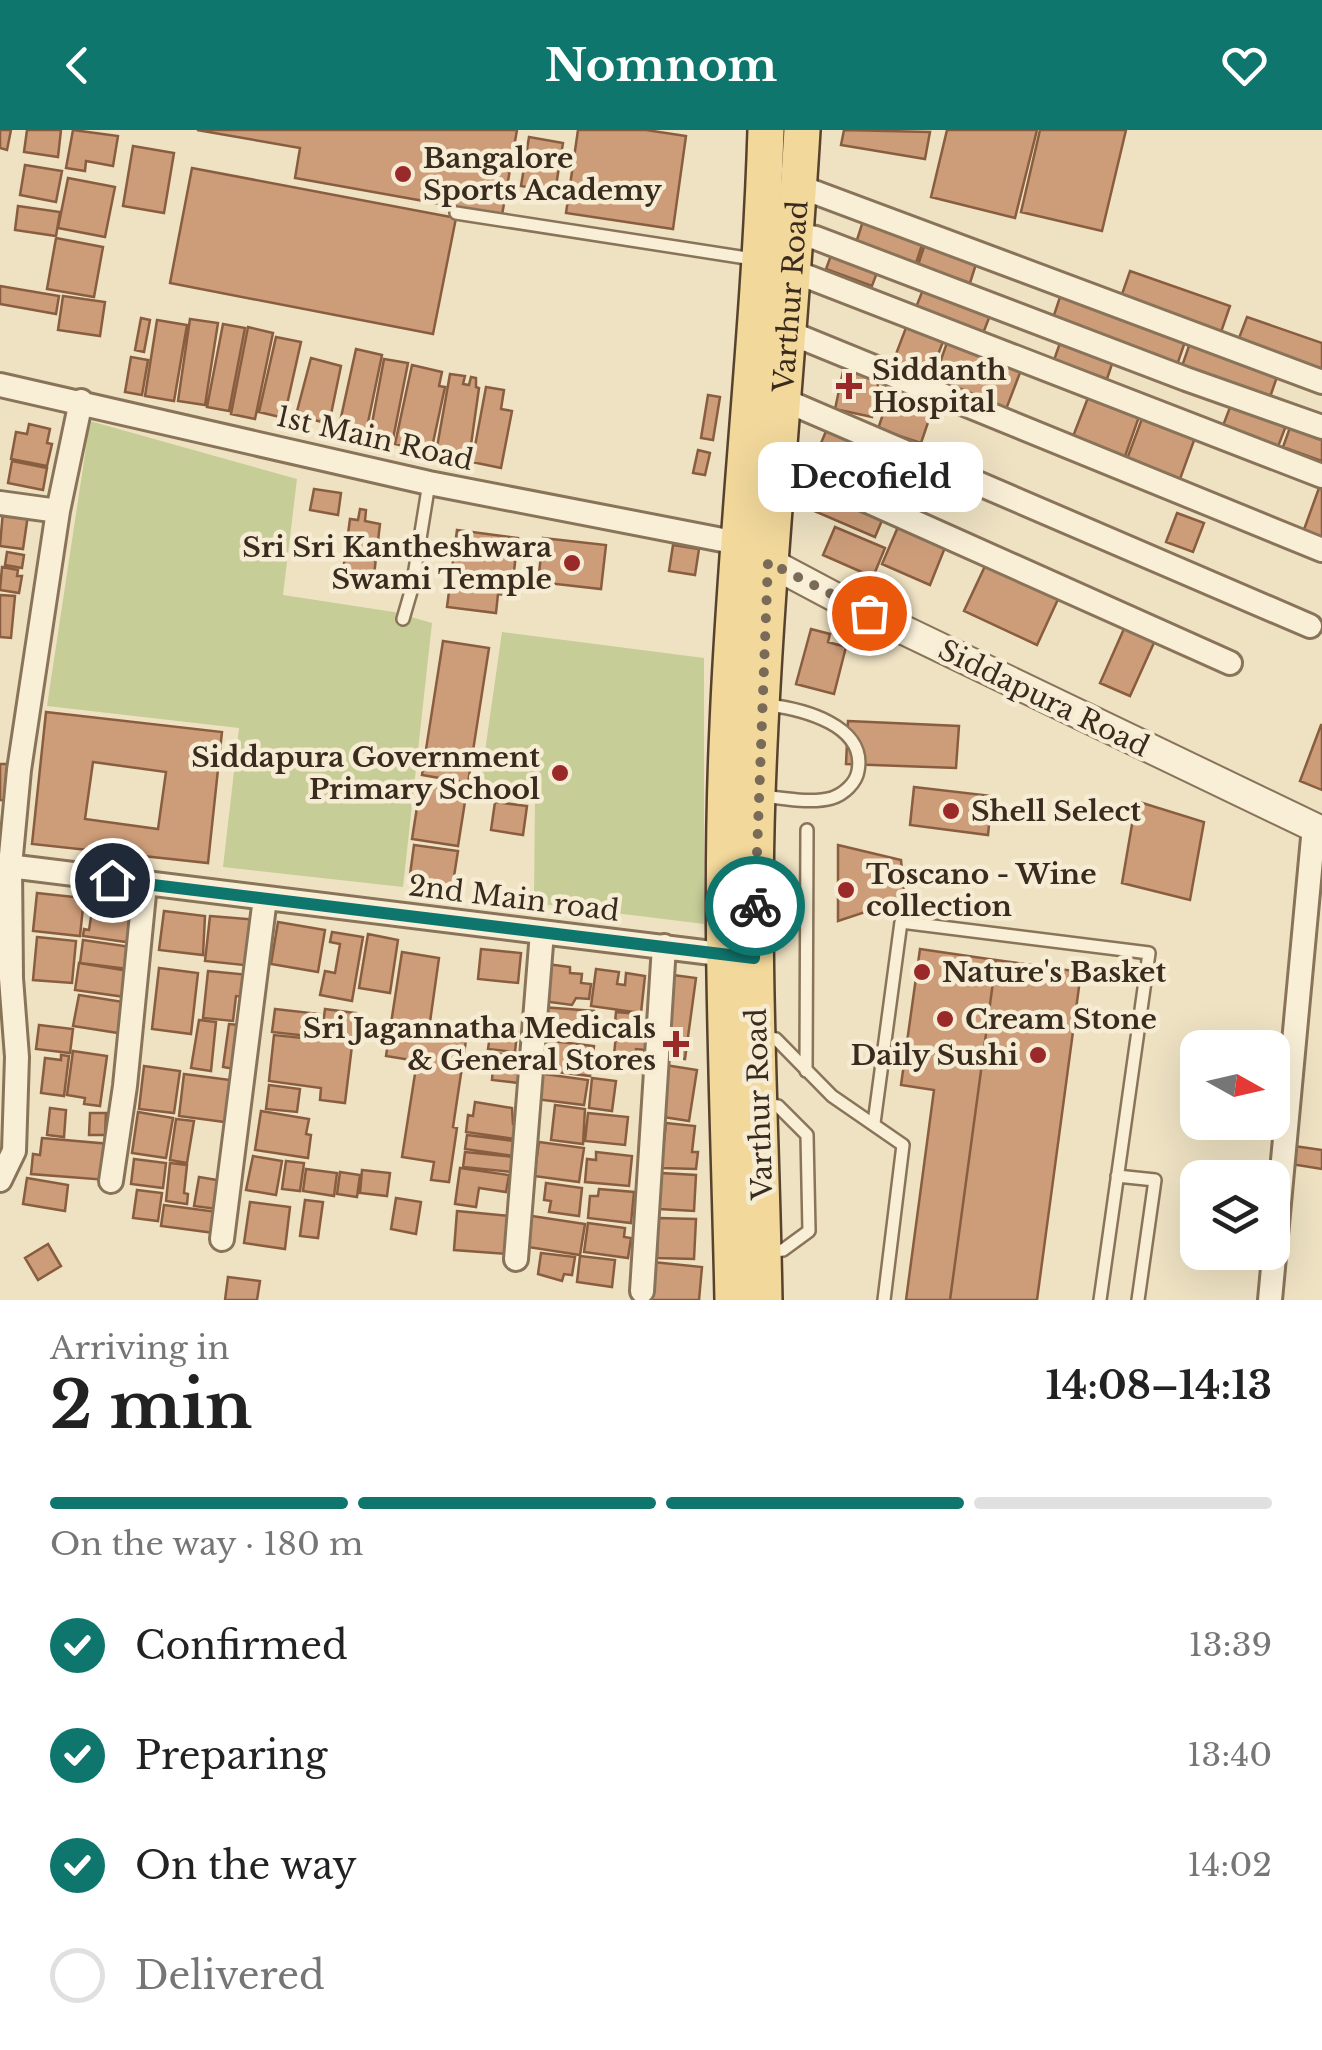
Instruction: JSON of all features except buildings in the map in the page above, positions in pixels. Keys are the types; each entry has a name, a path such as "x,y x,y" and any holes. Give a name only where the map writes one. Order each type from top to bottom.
{"main road":[{"name":"Varthur Road","path":"764,1300 758,1036 739,956 757,796 768,562 788,332 766,130"},
{"name":"Varthur Road","path":"733,1300 739,956 728,729 738,542 778,266 796,234 802,130"}],"street":[{"path":"798,186 1322,382"},
{"path":"796,234 816,238 1322,427"},
{"path":"778,266 1322,476"},
{"path":"788,332 1322,550"},
{"name":"1st Main Road","path":"0,385 429,483 738,542"},
{"path":"784,400 1310,626"},
{"path":"0,1180 14,1151 17,1058 5,866 58,511 80,401"},
{"path":"778,460 1230,664"},
{"path":"0,503 58,511"},
{"name":"Siddapura Road","path":"768,562 1318,829"},
{"path":"1270,1300 1318,829"},
{"path":"5,866 265,898 222,1239"},
{"path":"111,1182 146,884"},
{"name":"2nd Main road","path":"265,898 739,956"},
{"path":"516,1259 542,932"},
{"path":"642,1291 664,946"}],"lane":[{"path":"456,213 778,266"},
{"path":"403,619 412,588 429,483"},
{"path":"757,796 833,798 849,789 858,774 859,752 852,739 838,727 807,714 761,705"},
{"path":"806,1071 807,830"},
{"path":"874,1123 901,922 1149,954 1100,1300"},
{"path":"758,1036 776,1039 832,1096 903,1144 884,1300"},
{"path":"1118,1176 1155,1180 1138,1300"}],"green space":[{"path":"90,421 297,479 283,595 394,612 432,623 403,887 223,867 239,728 47,706"},
{"name":"Siddapura Government Primary School","path":"502,632 704,658 704,924 534,903 535,795 480,786"}],"way so far":[{"path":"755,906 768,562 869,613"}],"place":[{"name":"Bangalore Sports Academy","path":"403,174"},
{"name":"Siddanth Hospital","path":"849,386"},
{"name":"Sri Sri Kantheshwara Swami Temple","path":"572,563"},
{"name":"Decofield","path":"869,613"},
{"name":"Siddapura Government Primary School","path":"560,773"},
{"name":"Shell Select","path":"951,811"},
{"name":"Toscano - Wine collection","path":"846,890"},
{"name":"Nature's Basket","path":"922,972"},
{"name":"Cream Stone","path":"945,1019"},
{"name":"Sri Jagannatha Medicals & General Stores","path":"676,1044"},
{"name":"Daily Sushi","path":"1038,1055"}],"route":[{"path":"112,880 754,958 755,906"}]}
